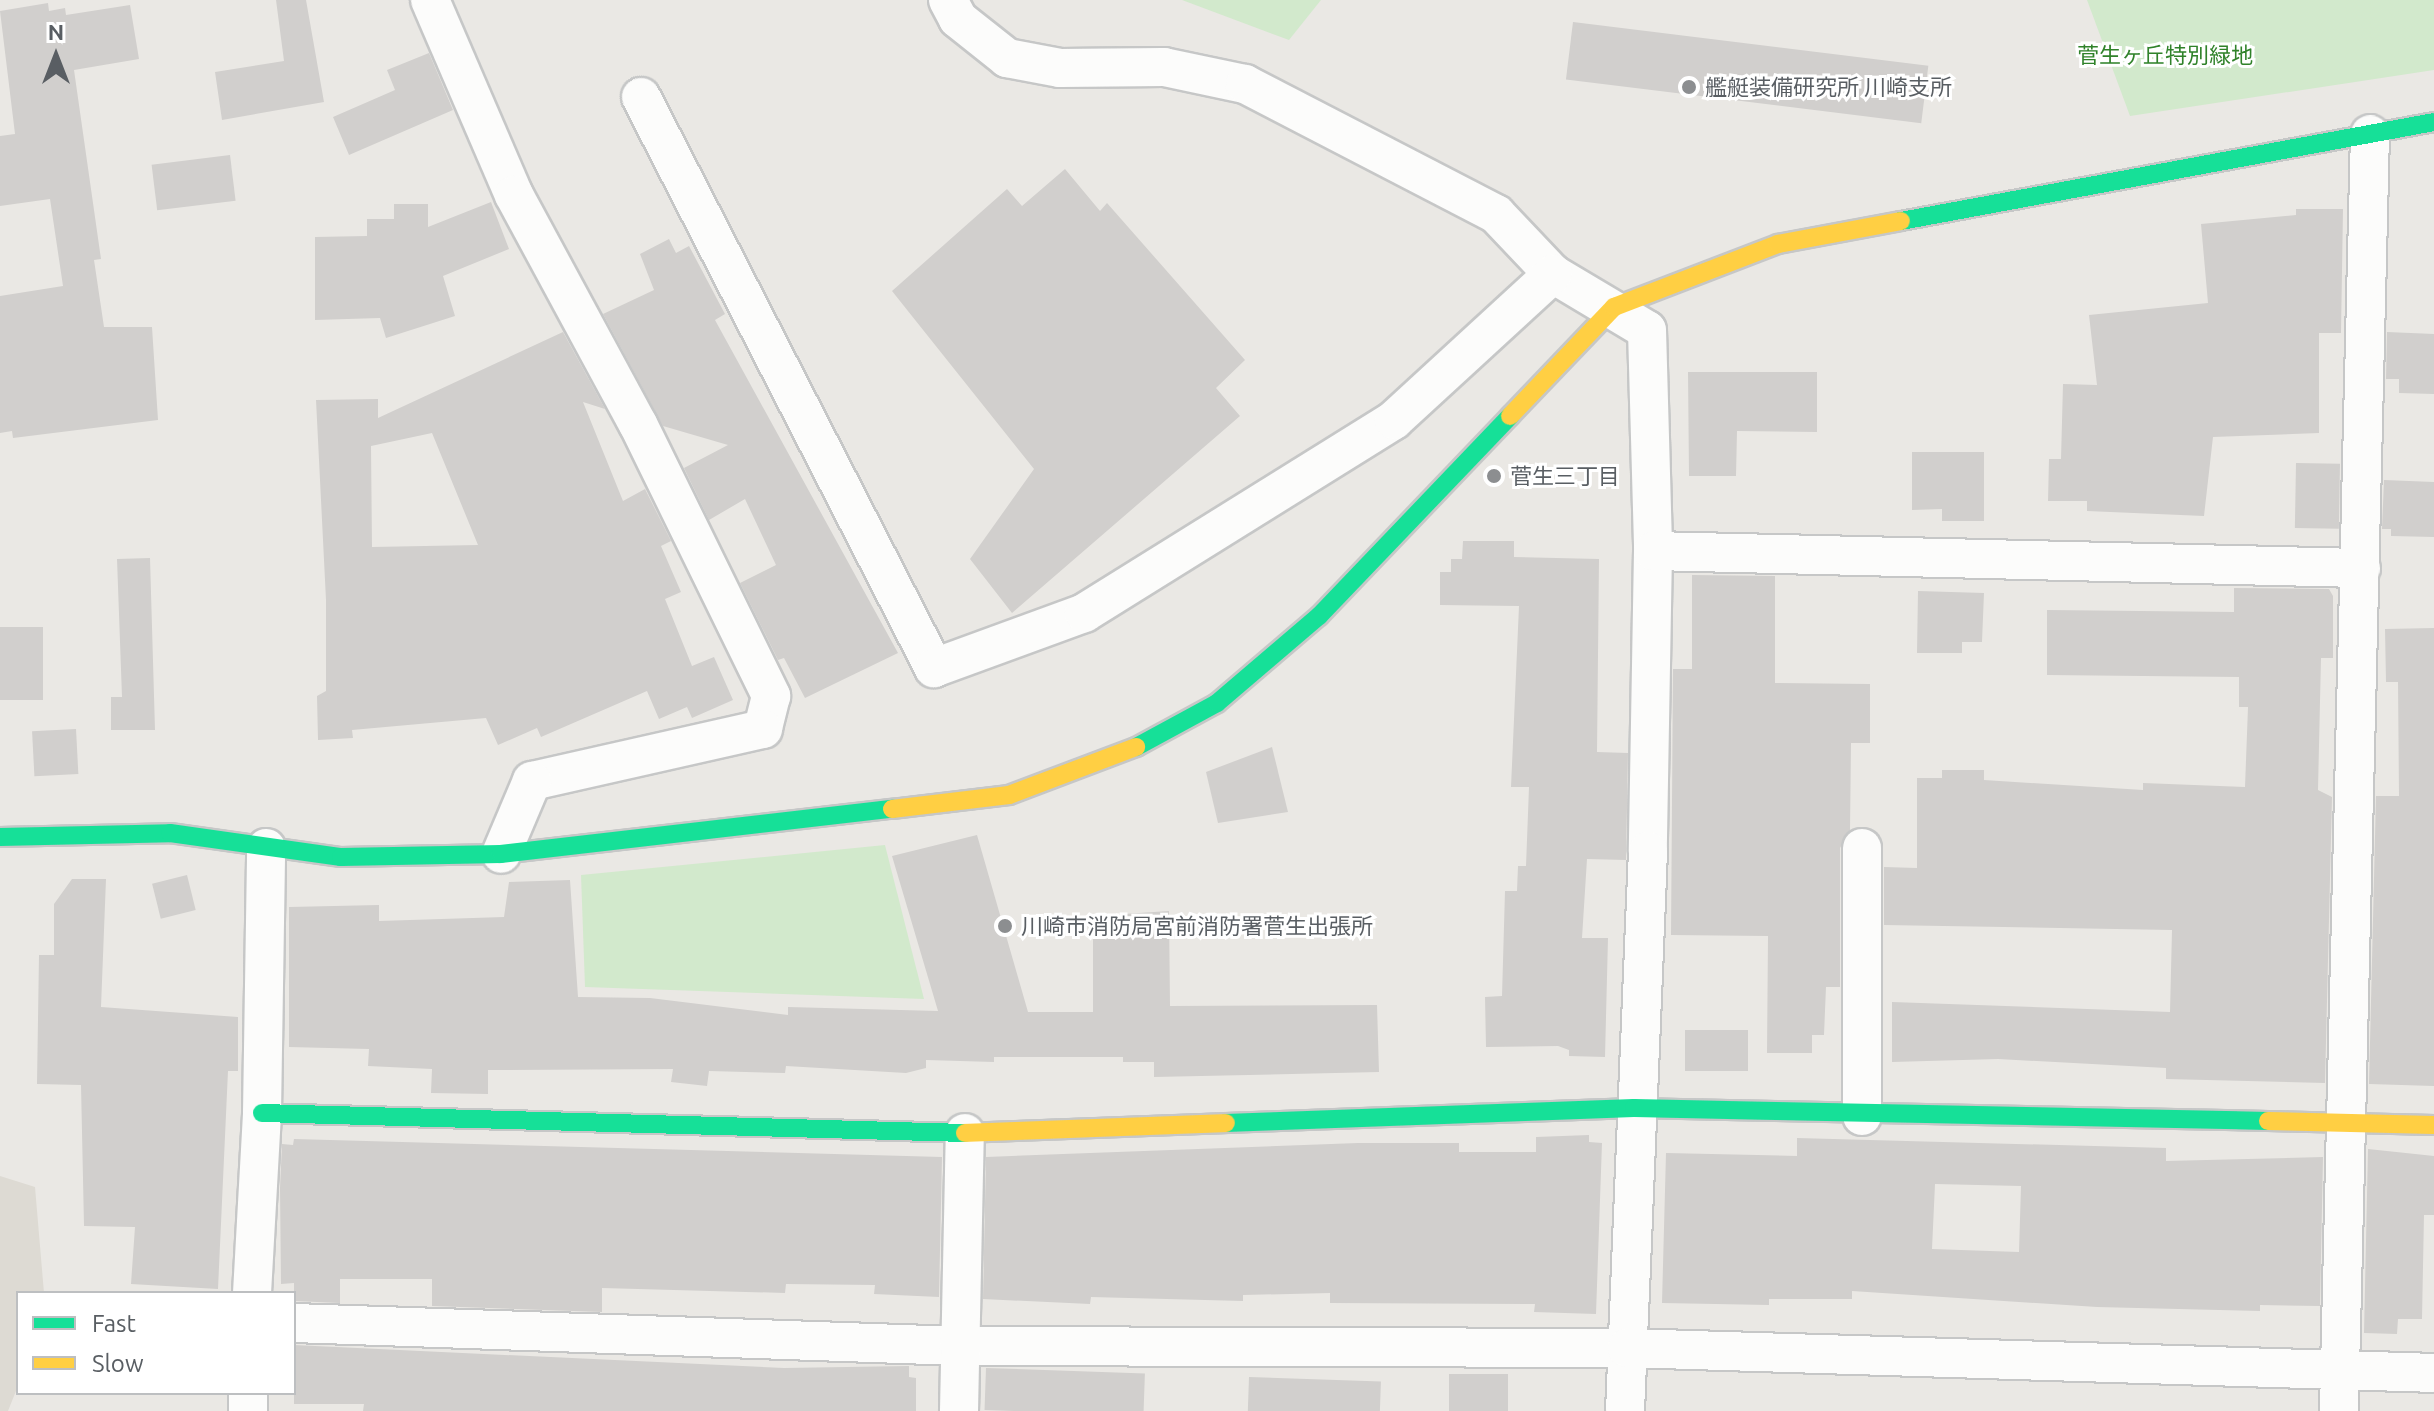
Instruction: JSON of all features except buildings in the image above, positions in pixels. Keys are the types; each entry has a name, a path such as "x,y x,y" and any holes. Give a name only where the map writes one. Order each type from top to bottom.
{"street":[{"path":"430,0 514,195 638,424 771,696 763,729 532,781 501,854"},
{"path":"948,0 958,19 1007,58 1060,68 1164,67 1245,84 1496,214 1553,274 1614,307 1648,334 1653,551 1648,851 1634,1108 1625,1411"},
{"path":"641,97 934,668 1084,613 1394,420 1553,274"},
{"path":"0,837 170,833 341,857 501,854 1009,795 1155,740 1217,703 1319,616 1614,307 1778,244 2434,122"},
{"path":"2339,1411 2370,134"},
{"path":"1653,551 2361,568"},
{"path":"252,1291 262,1113 266,848"},
{"path":"1862,848 1862,1116"},
{"path":"262,1113 965,1133 1634,1108 1862,1116 2434,1125"},
{"path":"959,1411 958,1346 965,1133"},
{"path":"296,1323 958,1346 1627,1348 2434,1373"}],"shaded area":[{"path":"0,1176 35,1187 44,1291 16,1291 16,1391 8,1411 0,1411"}],"green space":[{"path":"1182,0 1321,0 1289,40"},
{"name":"菅生ヶ丘特別緑地","path":"2087,0 2434,0 2434,70 2130,116"},
{"path":"885,845 924,999 585,987 581,875"}],"traffic: fast":[{"path":"1901,221 2434,122"},
{"path":"1136,747 1217,703 1319,616 1510,416"},
{"path":"0,837 170,833 341,857 501,854 892,809"},
{"path":"1226,1123 1634,1108 2268,1121"},
{"path":"262,1113 965,1133"}],"traffic: slow":[{"path":"1510,416 1614,307 1778,244 1901,221"},
{"path":"892,809 1009,795 1136,747"},
{"path":"2268,1121 2434,1125"},
{"path":"965,1133 1226,1123"}],"place":[{"name":"艦艇装備研究所 川崎支所","path":"1689,87"},
{"name":"菅生三丁目","path":"1494,476"},
{"name":"川崎市消防局宮前消防署菅生出張所","path":"1005,926"}]}
